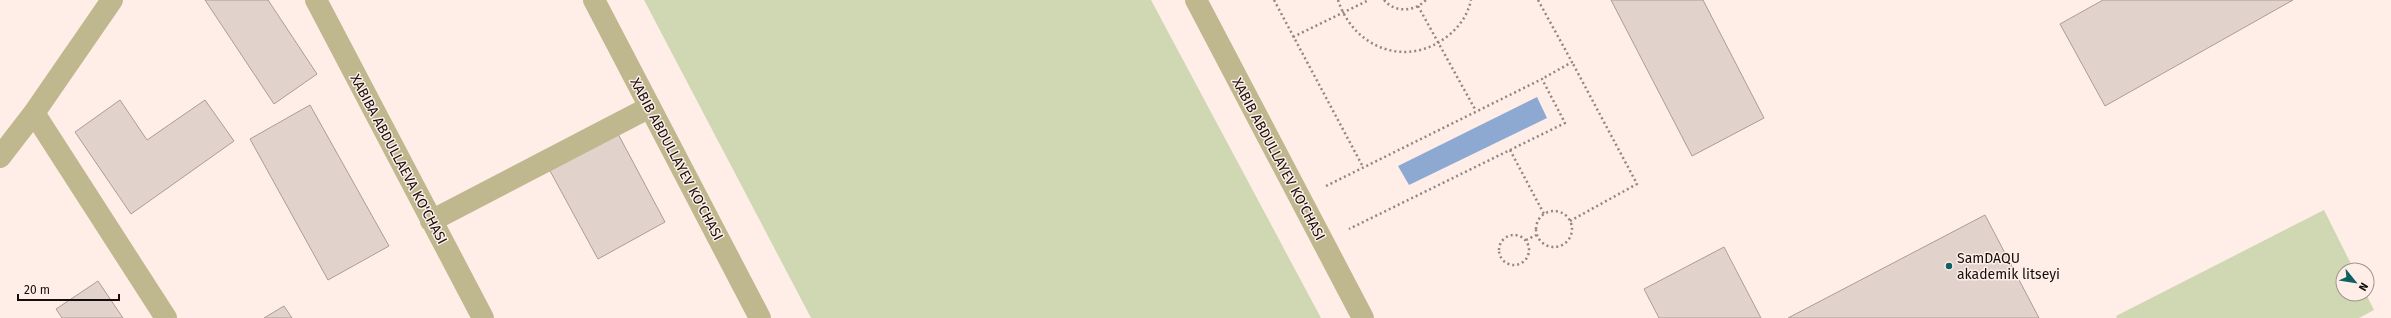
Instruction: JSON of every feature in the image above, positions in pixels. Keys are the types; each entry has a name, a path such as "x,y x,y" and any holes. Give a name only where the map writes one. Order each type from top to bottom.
{"street":[{"path":"0,157 34,114 112,0"},
{"name":"XABIBA ABDULLAEVA KO'CHASI","path":"316,0 483,318"},
{"name":"XABIB ABDULLAYEV KO'CHASI","path":"594,0 760,318"},
{"name":"XABIB ABDULLAYEV KO'CHASI","path":"1196,0 1363,318"},
{"path":"431,221 650,107"},
{"path":"34,114 166,318"}],"path":[{"path":"1274,0 1363,167"},
{"path":"1338,0 1342,14 1355,32 1373,45 1395,52 1417,52 1438,44 1456,29 1470,9 1471,0"},
{"path":"1294,37 1369,0"},
{"path":"1384,0 1392,8 1401,10 1418,6 1426,0"},
{"path":"1538,0 1637,184 1570,221"},
{"path":"1418,6 1476,111"},
{"path":"1300,199 1572,62"},
{"path":"1323,242 1565,123 1542,78"},
{"path":"1510,150 1544,214"},
{"path":"1555,211 1562,213 1570,221 1572,226 1570,238 1561,246 1549,247 1544,245 1536,235 1537,223 1544,214 1555,211"},
{"path":"1511,235 1516,235 1526,240 1529,250 1525,259 1517,265 1504,261 1499,248 1502,240 1511,235"},
{"path":"1526,240 1536,235"}],"green space":[{"path":"644,0 1151,0 1321,318 811,318"},
{"path":"2324,210 2350,262 2335,262 2335,302 2370,302 2374,310 2359,318 2117,318 2116,316"}],"water":[{"path":"1537,97 1547,118 1409,185 1398,166"}],"building":[{"path":"205,0 268,0 317,74 274,104"},
{"path":"1611,0 1703,0 1764,118 1692,156"},
{"path":"2103,0 2293,0 2105,106 2060,24"},
{"path":"120,100 147,140 205,100 234,141 131,214 75,132"},
{"path":"310,105 389,246 328,280 250,139"},
{"path":"617,132 665,222 598,259 549,169"},
{"name":"SamDAQU akademik litseyi","path":"1985,215 2039,318 1788,318"},
{"path":"1724,247 1761,318 1659,318 1644,289"},
{"path":"98,281 123,318 62,318 56,309"},
{"path":"284,306 292,318 264,318"}],"place":[{"name":"SamDAQU akademik litseyi","path":"1949,266"}]}
